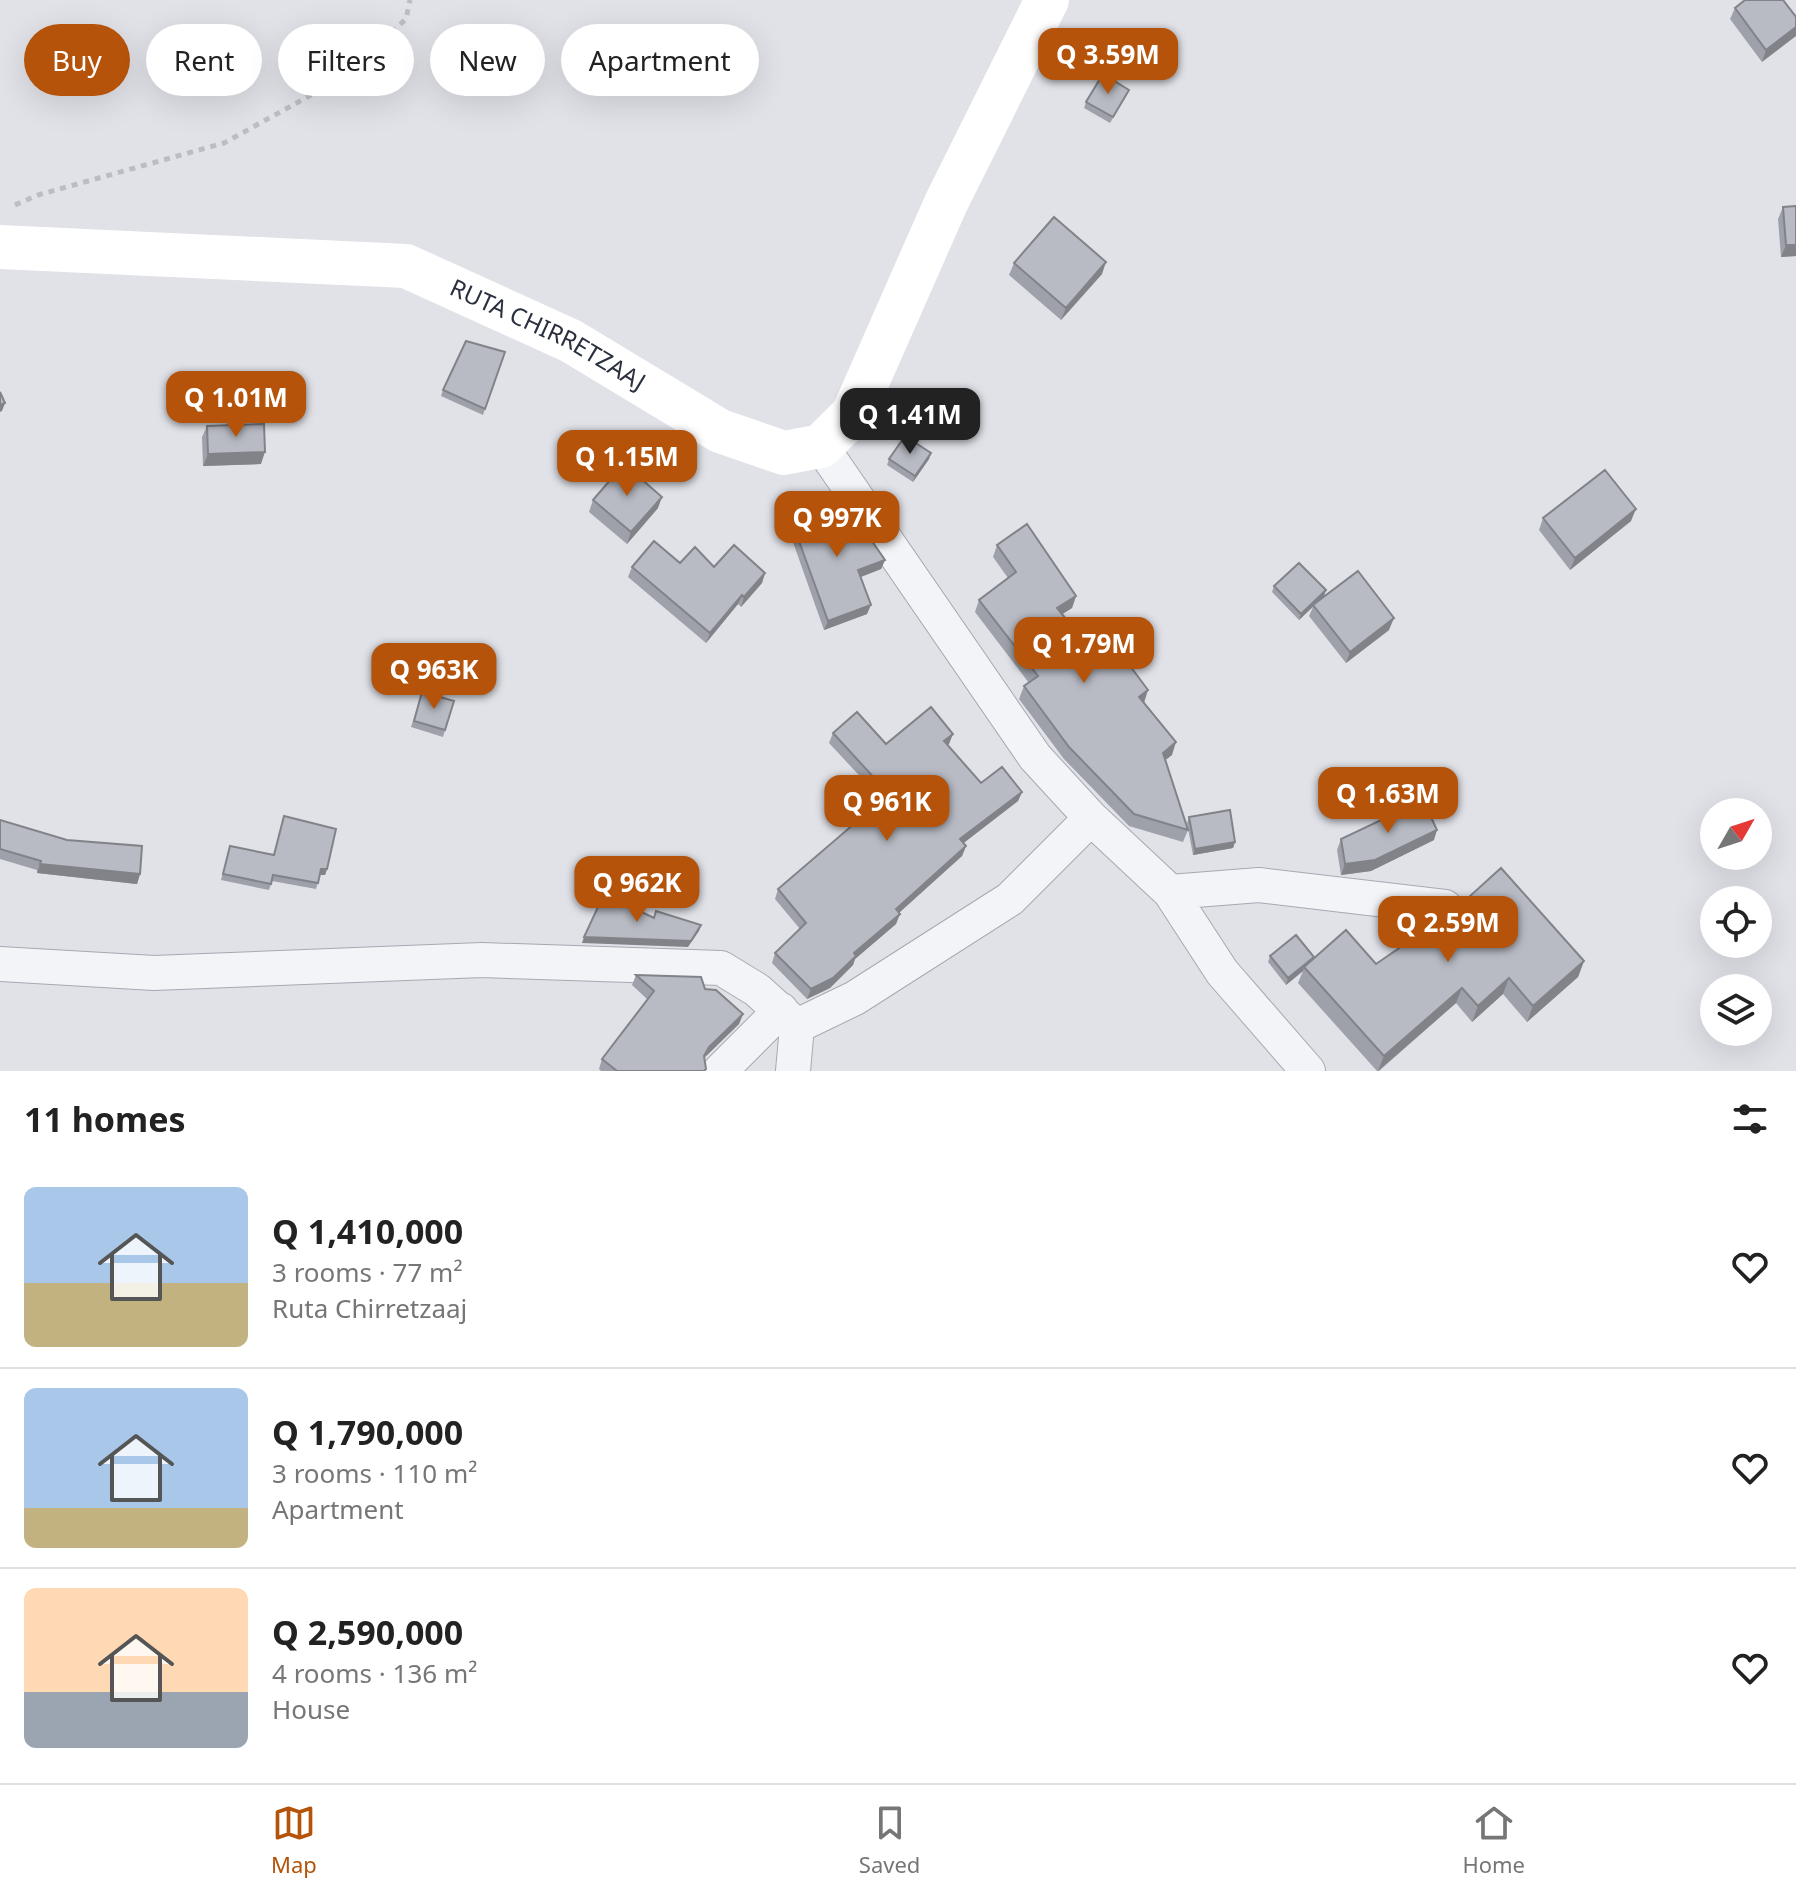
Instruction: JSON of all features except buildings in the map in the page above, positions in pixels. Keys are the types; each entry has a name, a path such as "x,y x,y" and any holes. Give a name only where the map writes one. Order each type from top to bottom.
{"street":[{"path":"1047,0 946,203 853,414 821,446 1035,757 1091,818 1170,892 1222,972 1308,1071"},
{"name":"RUTA CHIRRETZAAJ","path":"5,227 406,266 571,341 720,431 784,453 821,446"},
{"path":"720,1071 789,1018 855,998 1010,899 1091,818"},
{"path":"1170,892 1259,885 1445,907"},
{"path":"0,964 154,973 482,960 721,968 789,1018 793,1071"}],"path":[{"path":"5,227 38,195 224,143 342,78 406,19 410,0"}]}
